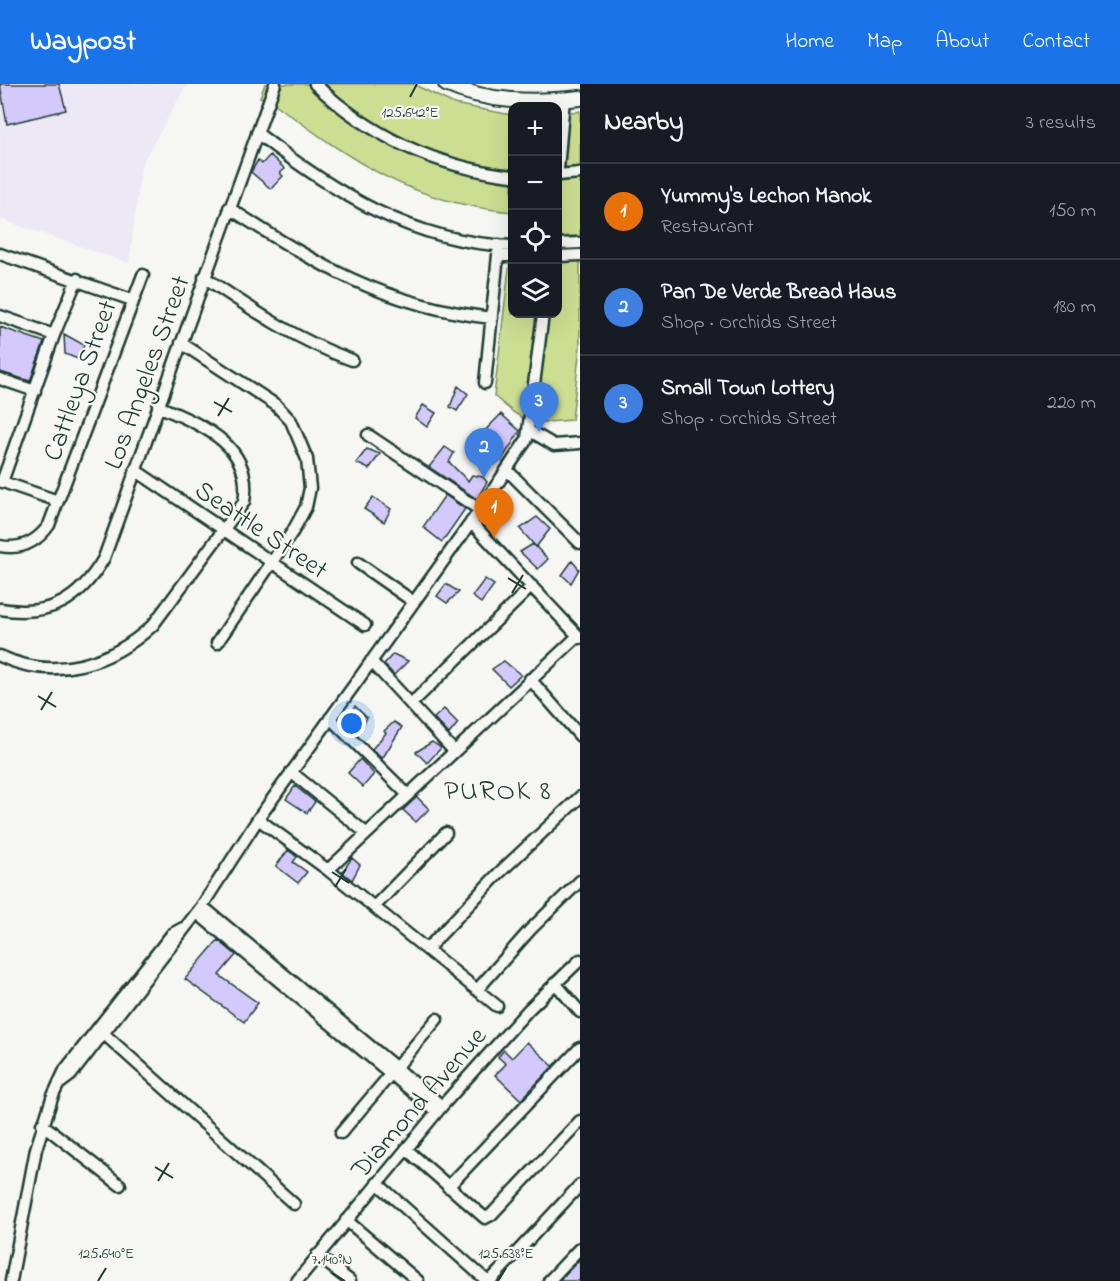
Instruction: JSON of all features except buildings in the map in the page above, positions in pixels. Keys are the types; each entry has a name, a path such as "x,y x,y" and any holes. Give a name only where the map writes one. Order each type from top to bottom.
{"main road":[{"path":"446,84 493,99 580,98"}],"street":[{"name":"Los Angeles Street","path":"0,610 39,610 56,607 81,590 94,577 104,558 275,84"},
{"path":"315,84 368,127 413,151 462,169 508,175"},
{"path":"559,156 564,99"},
{"path":"257,133 321,180 386,216 442,237 508,254"},
{"path":"562,175 580,173"},
{"path":"229,208 307,258 374,291 436,309 492,318"},
{"path":"562,244 580,243"},
{"path":"499,251 508,248"},
{"path":"485,383 499,251"},
{"path":"0,254 132,300"},
{"path":"562,256 580,255"},
{"name":"Cattleya Street","path":"0,546 23,546 41,536 49,525 143,275"},
{"path":"204,277 288,331 325,351 352,360"},
{"path":"58,501 1,482 54,335 77,279"},
{"path":"0,316 54,335"},
{"path":"59,1084 71,1074 199,910 258,819 507,470 530,431 543,318"},
{"path":"181,343 276,405 291,421 307,459 310,488 306,507 272,563 217,643"},
{"path":"0,379 35,391"},
{"path":"0,656 36,668 67,668 92,664 136,641 153,625 244,502 247,484 241,464 219,437 196,422 158,406"},
{"path":"530,431 554,445 580,444"},
{"path":"368,435 480,510"},
{"name":"Seattle Street","path":"135,470 365,625"},
{"path":"507,470 580,543"},
{"path":"328,870 407,794 579,637 471,522"},
{"path":"358,563 414,602"},
{"path":"411,704 532,586"},
{"path":"371,661 454,751"},
{"path":"531,679 580,736"},
{"path":"330,718 407,794"},
{"path":"291,772 366,833"},
{"path":"427,949 498,874 580,797"},
{"path":"258,819 328,870 497,1006"},
{"path":"374,907 446,833"},
{"path":"477,990 530,930 580,881"},
{"path":"199,910 440,1109"},
{"path":"11,1281 42,1124 65,1070 172,934 186,926"},
{"name":"Diamond Avenue","path":"297,1281 317,1254 440,1109 555,983 580,960"},
{"path":"555,983 580,1012"},
{"path":"341,1133 437,1019"},
{"path":"103,1033 294,1204"},
{"path":"448,1188 580,1048"},
{"path":"406,1149 479,1215 488,1217 580,1121"},
{"path":"42,1124 120,1185"},
{"path":"377,1183 488,1281 578,1192"},
{"path":"346,1220 418,1281"},
{"path":"549,1281 580,1248"},
{"path":"317,1254 350,1281"}],"shaded area":[{"path":"0,84 187,84 141,165 129,263 0,219"}],"green space":[{"path":"265,84 413,84 454,104 508,114 508,211 476,207 413,189 358,161 275,104 260,97"},
{"path":"580,111 580,236 562,237 562,113"},
{"path":"562,260 580,260 580,346 572,420 537,422 529,420 514,413 494,396 508,277 508,318 562,318"}],"place":[{"name":"Small Town Lottery","path":"539,432"},
{"name":"Pan De Verde Bread Haus","path":"484,478"},
{"name":"Yummy's Lechon Manok","path":"494,538"}],"district":[{"name":"PUROK 8","path":"498,789"}]}
